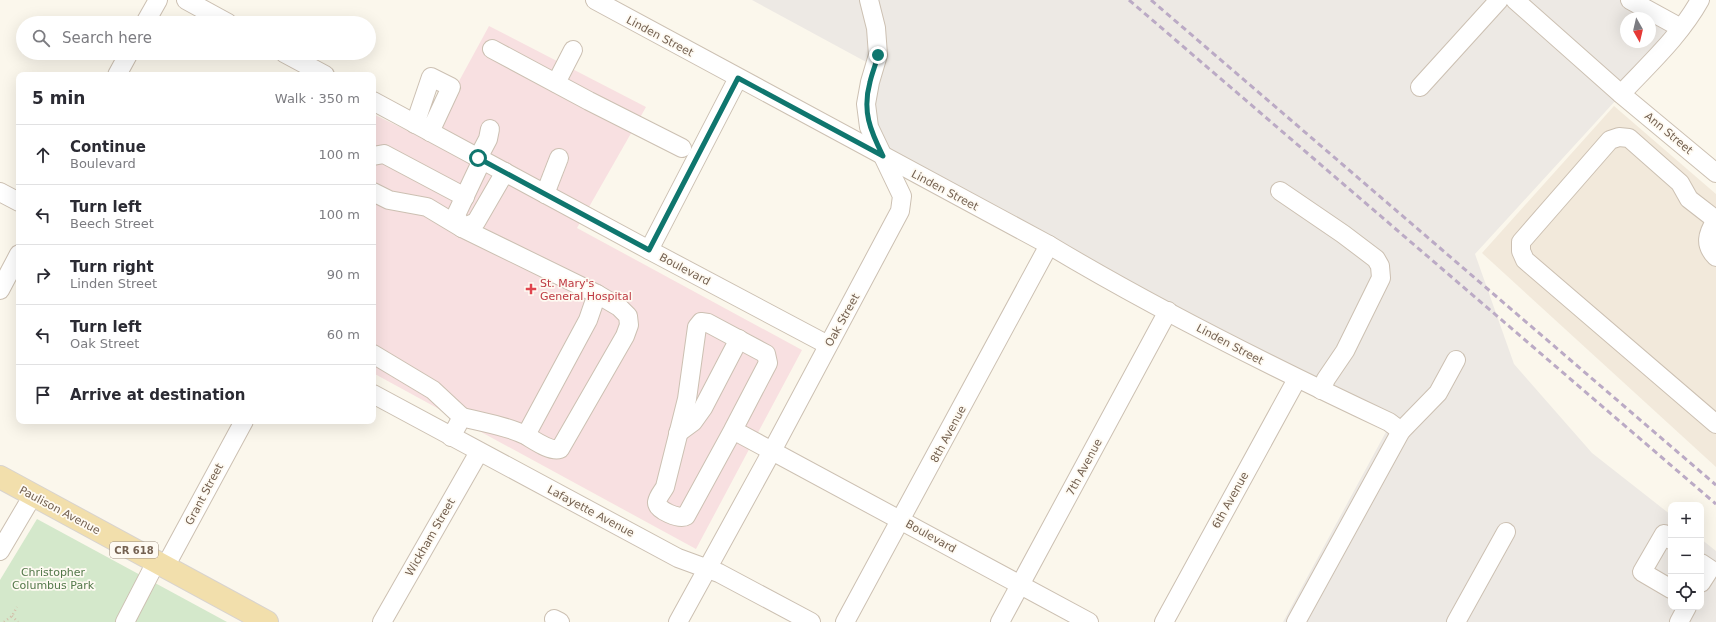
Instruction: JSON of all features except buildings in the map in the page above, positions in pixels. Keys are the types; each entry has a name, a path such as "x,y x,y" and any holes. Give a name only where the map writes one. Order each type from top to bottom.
{"main road":[{"name":"Paulison Avenue","path":"0,477 267,622"}],"street":[{"path":"149,16 158,0"},
{"path":"186,0 215,16"},
{"name":"Linden Street","path":"595,0 1049,245 1101,276 1296,379 1389,422 1402,432"},
{"name":"Oak Street","path":"678,622 706,568 772,451 900,211 902,196 869,127 866,104 870,82 878,55 876,28 869,0"},
{"path":"1420,87 1500,0"},
{"name":"Ann Street","path":"1515,0 1622,94 1716,173"},
{"path":"1630,0 1681,28"},
{"path":"1622,94 1681,28 1700,0"},
{"path":"492,49 682,148"},
{"path":"556,83 573,50"},
{"path":"118,72 125,60"},
{"path":"295,60 315,72"},
{"path":"649,250 738,78"},
{"name":"Boulevard","path":"376,103 828,345"},
{"path":"462,228 456,215 488,139 490,130"},
{"path":"1716,257 1707,245 1707,237 1716,220 1689,199 1680,183 1629,138 1619,137 1610,140 1521,242 1521,252 1525,260 1716,424"},
{"path":"376,155 384,154 464,197"},
{"path":"545,194 559,158"},
{"path":"462,228 476,222 505,172"},
{"path":"1280,191 1343,234 1376,259 1380,266 1381,278 1345,351 1326,379 1321,390"},
{"path":"0,192 16,200"},
{"path":"376,194 389,200 428,207 462,228 597,294 618,307 628,316 629,326 625,336 560,449 552,449 498,424 462,417 433,390 376,356"},
{"name":"8th Avenue","path":"845,622 1049,245"},
{"path":"0,290 16,260"},
{"path":"526,436 588,320 597,294"},
{"name":"7th Avenue","path":"1000,622 1168,311"},
{"path":"701,322 708,323 739,339 766,354 768,363 688,514 682,518 664,511 657,502 666,487 687,399 697,327 701,322"},
{"path":"678,433 692,422 703,408 739,339"},
{"path":"1296,622 1402,432 1438,393 1456,360"},
{"name":"6th Avenue","path":"1164,622 1296,379"},
{"name":"Lafayette Avenue","path":"376,396 678,558 719,573 811,622"},
{"path":"451,436 462,417"},
{"name":"Grant Street","path":"125,622 242,424"},
{"name":"Boulevard","path":"733,430 1089,622"},
{"name":"Wickham Street","path":"382,622 479,452"},
{"path":"0,551 33,495"},
{"path":"1456,622 1506,532"},
{"path":"1668,587 1642,572 1664,534 1669,538"},
{"path":"1704,564 1710,569 1704,578"},
{"path":"1678,622 1685,610"}],"path":[{"path":"4,622 12,616 17,607"},
{"path":"12,616 18,622"}],"shaded area":[{"path":"752,0 1632,0 1653,12 1620,12 1620,48 1656,48 1656,13 1682,28 1475,254 1514,364 1592,453 1668,513 1668,610 1704,610 1704,541 1716,551 1716,622 1283,622 1387,430 874,152 868,63"},
{"name":"St. Mary's General Hospital","path":"489,26 646,107 577,228 802,350 696,549 376,375 376,115 427,140"},
{"path":"1614,106 1716,194 1716,467 1482,253"}],"green space":[{"name":"Christopher Columbus Park","path":"37,519 227,622 0,622 0,580"}],"railway":[{"path":"1129,0 1716,504"},
{"path":"1151,0 1716,485"}],"place":[{"name":"St. Mary's General Hospital","path":"531,289"}],"route":[{"path":"478,158 649,250 738,78 883,156 869,127 866,104 870,82 878,55"}]}
